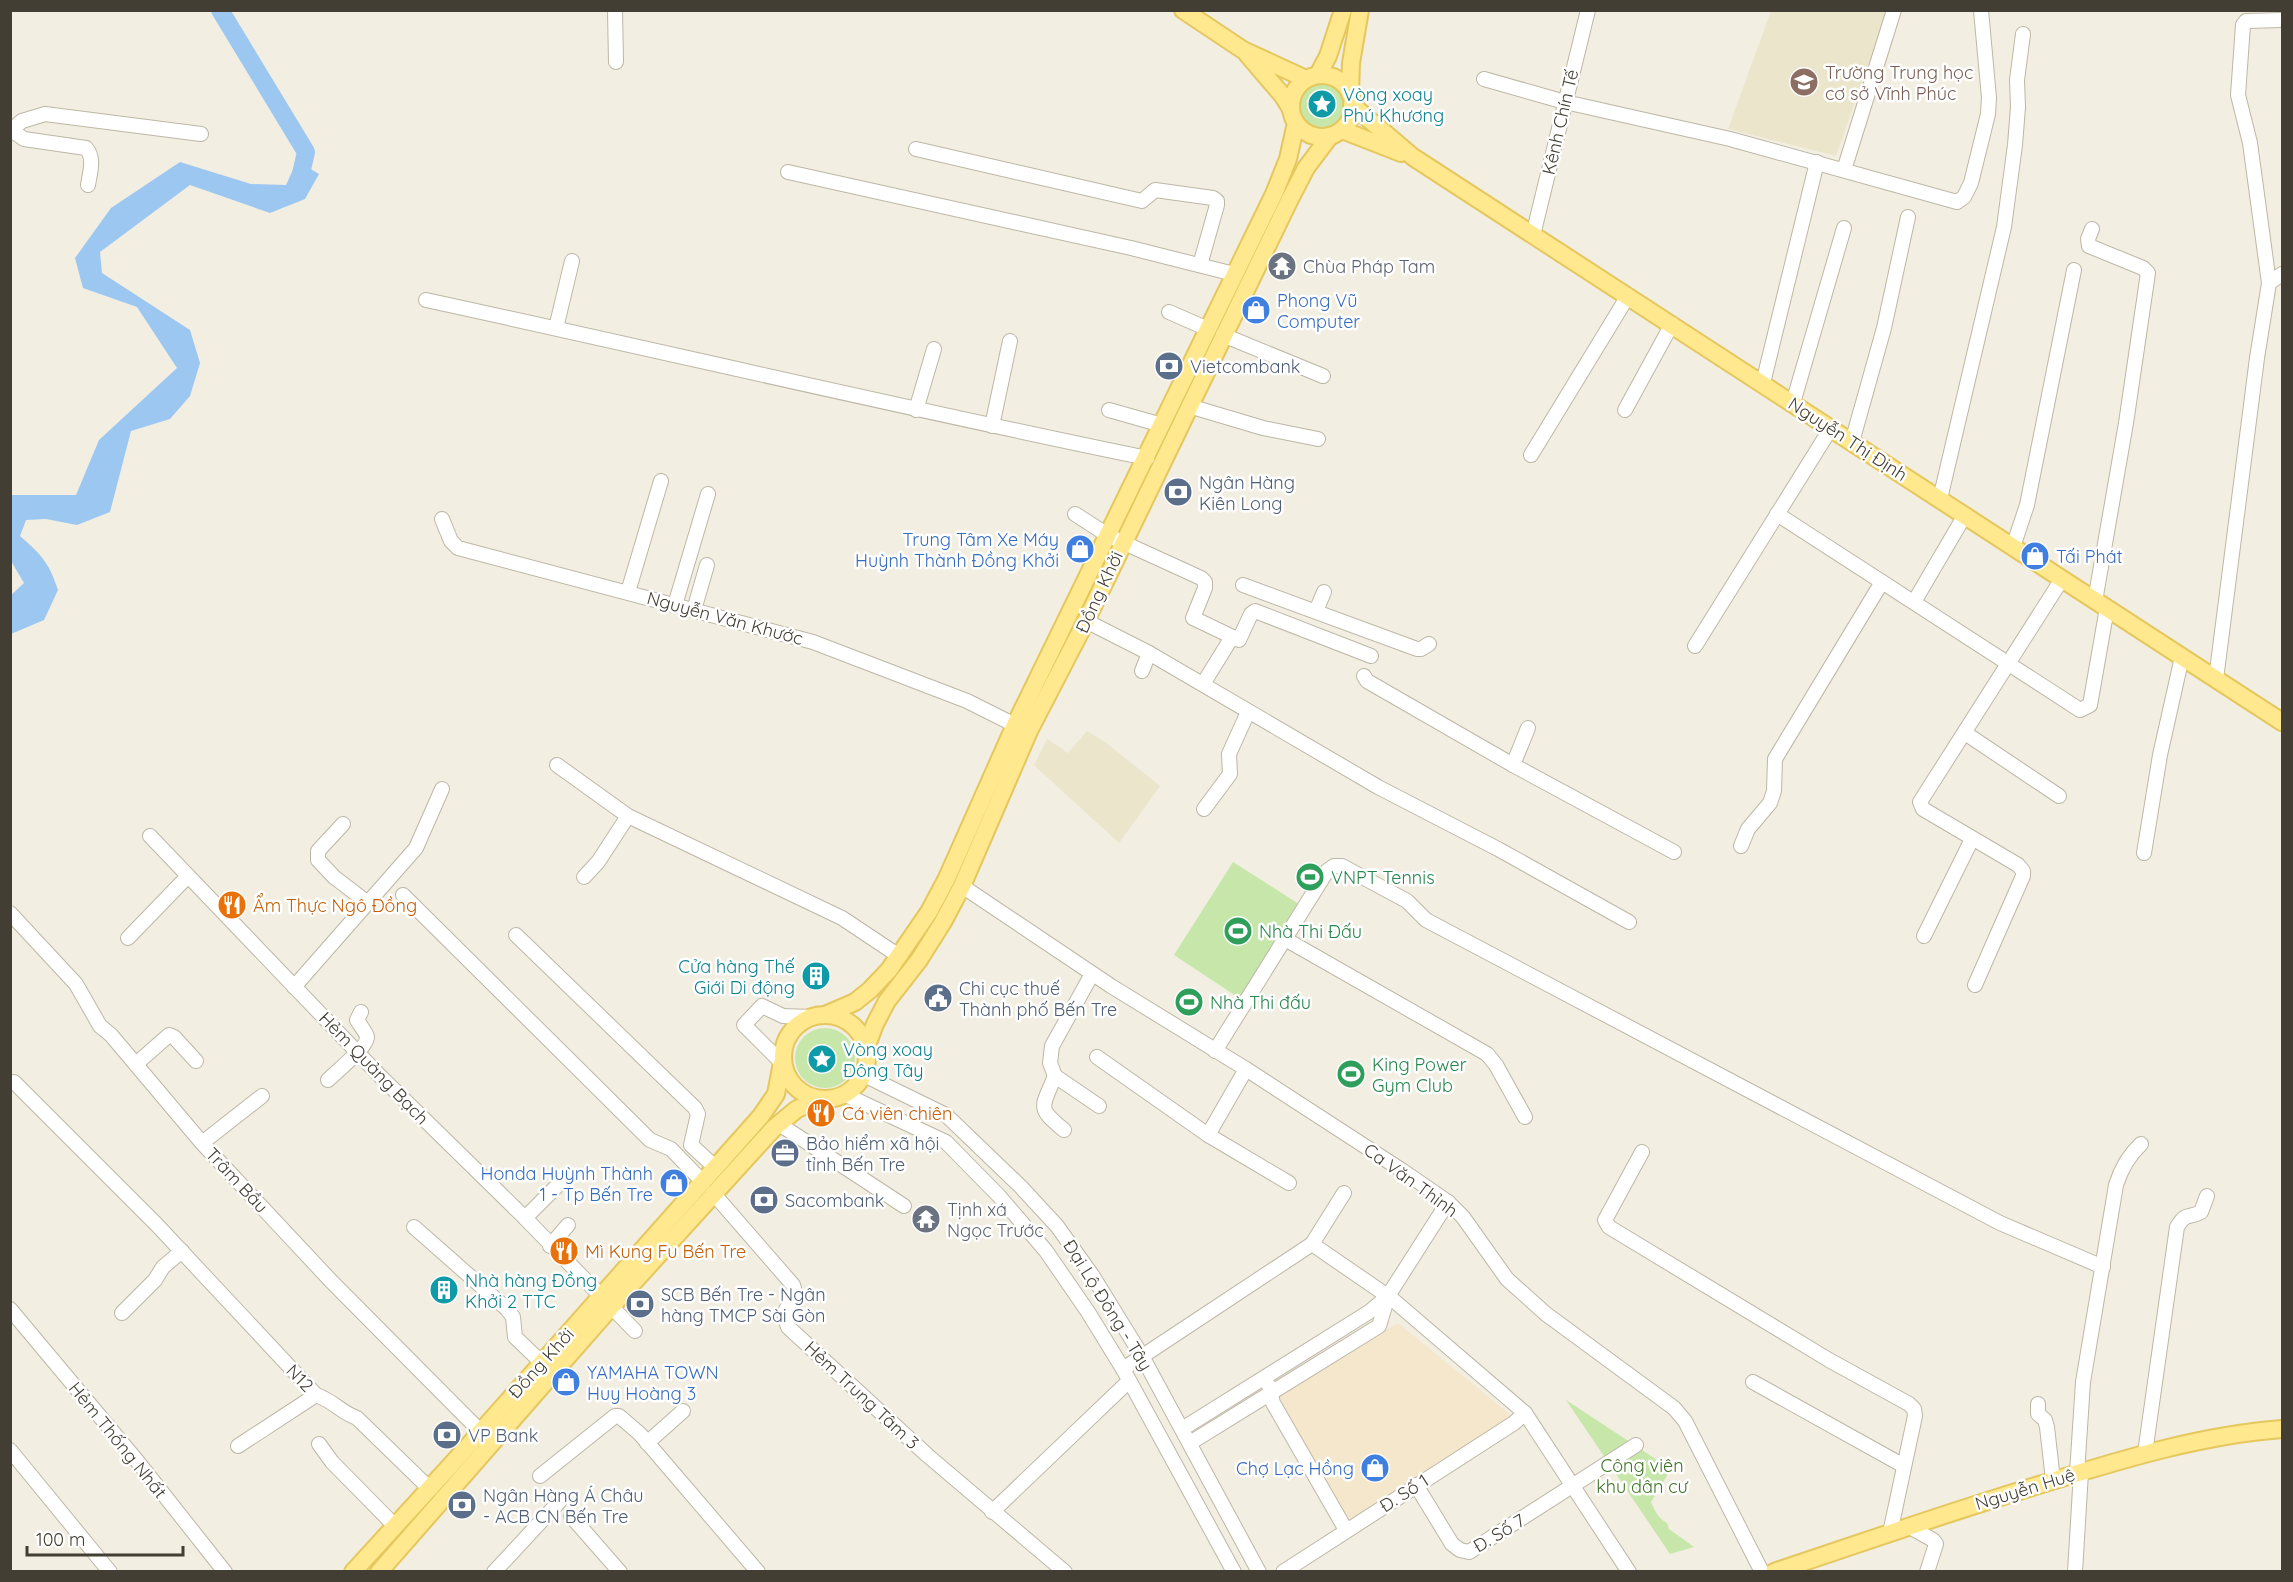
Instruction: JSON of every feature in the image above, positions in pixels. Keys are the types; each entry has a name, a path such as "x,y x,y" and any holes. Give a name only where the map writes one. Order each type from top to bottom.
{"main road":[{"path":"1183,10 1243,50 1312,77 1326,75 1340,82 1351,100"},
{"path":"1293,116 1294,92 1312,77 1328,56 1343,10"},
{"path":"1243,50 1282,96 1293,116 1307,133 1323,137 1336,133 1351,115 1351,63 1360,10"},
{"name":"Nguyễn Thị Định","path":"1351,100 1413,157 2283,722"},
{"name":"Đồng Khởi","path":"818,1016 855,1002 870,990 899,956 929,912 947,878 1015,725 1189,406 1234,274 1288,159 1293,116"},
{"name":"Nguyễn Thị Định","path":"1336,133 1413,157"},
{"name":"Đồng Khởi","path":"866,1048 874,1024 887,1001 931,941 962,886 1029,731 1086,621 1147,458 1162,425 1306,168 1336,133"},
{"path":"818,1016 840,1017 852,1025 861,1035 866,1048 867,1062 864,1075 846,1095 833,1100 820,1100 795,1089 782,1063 783,1048 788,1035 798,1024 818,1016"},
{"name":"Đồng Khởi","path":"708,1188 716,1168 761,1116 776,1094 782,1063"},
{"name":"Đồng Khởi","path":"353,1572 395,1526 436,1494 708,1188 797,1109 820,1100"},
{"name":"Đồng Khởi","path":"379,1572 480,1431 541,1362 606,1301"},
{"name":"Nguyễn Huệ","path":"1774,1572 1908,1526 2079,1472 2225,1435 2283,1429"}],"street":[{"path":"615,10 616,62"},
{"name":"Kênh Chín Tế","path":"1533,235 1588,10"},
{"path":"1844,170 1894,10"},
{"path":"1484,79 1565,102 1655,121 1817,162 1957,202 1964,197 1971,183 1989,98 1981,10"},
{"path":"2216,679 2257,358 2269,282 2250,143 2238,95 2243,25 2246,21 2283,20"},
{"path":"1940,499 2004,227 2015,145 2018,107 2017,81 2023,34"},
{"path":"88,185 92,160 90,151 86,148 24,139 11,130 22,121 45,114 201,134"},
{"path":"916,149 1142,201 1155,190 1213,198 1217,201 1217,205 1200,265"},
{"path":"1763,383 1817,162"},
{"path":"788,172 1234,274"},
{"path":"1852,442 1884,328 1908,217"},
{"path":"1793,403 1844,228"},
{"path":"1777,514 2080,710 2086,709 2090,705 2101,604 2148,273 2143,268 2089,246 2088,239 2092,229"},
{"path":"556,328 572,261"},
{"path":"2013,547 2027,505 2074,270"},
{"path":"2269,282 2283,274"},
{"path":"1531,455 1628,296"},
{"path":"426,300 916,410 1147,458"},
{"path":"1169,312 1323,376"},
{"path":"1625,410 1672,324"},
{"path":"992,426 1010,341"},
{"path":"916,410 934,349"},
{"path":"1189,406 1263,428 1318,439"},
{"path":"1109,410 1162,425"},
{"path":"1695,646 1831,428"},
{"path":"628,592 661,481"},
{"path":"675,605 708,494"},
{"path":"1075,514 1116,539 1202,578 1205,588 1192,618 1239,640 1255,610 1371,656"},
{"path":"1914,602 1965,515"},
{"name":"Nguyễn Văn Khước","path":"442,519 451,541 458,548 813,642 967,701 1015,725"},
{"path":"694,610 707,565"},
{"path":"1975,985 2023,876 2023,871 2018,865 1923,809 1920,802 2062,579"},
{"path":"1741,846 1748,829 1770,803 1774,791 1775,759 1882,582"},
{"path":"1243,585 1417,649 1429,644"},
{"path":"1316,611 1324,592"},
{"path":"1086,621 1149,653 1350,771 1629,921"},
{"path":"1203,684 1232,637"},
{"path":"1142,671 1149,653"},
{"path":"2144,853 2160,755 2182,657"},
{"path":"1364,676 1367,681 1513,765 1674,852"},
{"path":"1204,809 1230,774 1229,754 1248,712"},
{"path":"1513,765 1528,728"},
{"path":"1965,733 2059,796"},
{"path":"557,765 628,816 842,918 899,956"},
{"path":"294,987 416,848 442,789"},
{"path":"584,877 598,862 628,816"},
{"path":"343,824 318,851 318,860 334,877 368,903"},
{"name":"Hẻm Quảng Bạch","path":"150,836 439,1135 525,1218 635,1331"},
{"path":"1924,936 1972,839"},
{"path":"1215,1051 1328,871 1334,866 1342,866 1407,901 1429,920 2000,1223 2103,1267"},
{"path":"128,938 188,876"},
{"name":"Ca Văn Thỉnh","path":"962,886 1092,974 1246,1069 1448,1202 1463,1217 1507,1279 1546,1314 1674,1408 1685,1421 1762,1572"},
{"path":"404,895 650,1140 671,1149 708,1188"},
{"name":"Trâm Bầu","path":"10,914 76,984 100,1026 136,1064 202,1143 331,1281 480,1431"},
{"path":"516,935 695,1108 698,1114 691,1145 716,1168"},
{"path":"1285,939 1486,1054 1496,1065 1525,1117"},
{"path":"1092,974 1052,1046 1050,1063 1055,1076 1099,1106"},
{"path":"782,1063 744,1025 762,1006 783,1016 818,1016"},
{"path":"328,1080 358,1052 367,1036 357,1020 361,1012"},
{"path":"136,1064 169,1035 174,1037 196,1061"},
{"path":"1097,1058 1208,1135 1289,1184"},
{"path":"1208,1135 1246,1069"},
{"name":"Đại Lộ Đông - Tây","path":"864,1075 946,1115 1021,1187 1057,1226 1092,1275 1142,1356 1259,1572"},
{"path":"1055,1076 1043,1105 1047,1116 1064,1130"},
{"name":"N12","path":"14,1082 182,1251 316,1395 333,1402 344,1414 357,1418 436,1494"},
{"name":"Đại Lộ Đông - Tây","path":"846,1095 946,1142 999,1196 1046,1251 1088,1312 1126,1375 1234,1572"},
{"path":"202,1143 262,1096"},
{"path":"779,1124 904,1206"},
{"path":"2075,1572 2083,1382 2116,1185 2121,1169 2141,1144"},
{"path":"1642,1152 1605,1220 1606,1224 1914,1409 1915,1416 1890,1533"},
{"path":"525,1218 563,1180"},
{"name":"Hẻm Trung Tâm 3","path":"708,1188 793,1285 795,1292 784,1314 788,1327 927,1455 1065,1572"},
{"path":"992,1512 1142,1356 1312,1244 1344,1193"},
{"path":"2145,1454 2177,1227 2182,1218 2201,1212 2207,1196"},
{"path":"1190,1443 1379,1326 1388,1296 1448,1202"},
{"path":"550,1246 568,1225"},
{"path":"414,1227 507,1309 513,1317 515,1337 541,1362"},
{"path":"1312,1244 1388,1296 1525,1413 1629,1572"},
{"path":"122,1312 155,1280 163,1267 182,1251"},
{"path":"1182,1429 1369,1312 1388,1296"},
{"name":"Hẻm Thống Nhất","path":"10,1309 138,1462 225,1572"},
{"path":"1268,1375 1273,1403 1346,1530"},
{"path":"1753,1382 1904,1466"},
{"path":"238,1446 316,1395"},
{"path":"2038,1404 2038,1414 2046,1420 2053,1480"},
{"path":"647,1443 684,1411"},
{"name":"Đ. Số 1","path":"1283,1572 1514,1423 1525,1413"},
{"path":"540,1476 615,1416 624,1420 647,1443 754,1567 739,1572"},
{"path":"319,1444 332,1462 395,1526"},
{"path":"1573,1486 1636,1445"},
{"path":"10,1450 110,1572"},
{"name":"Đ. Số 7","path":"1416,1485 1452,1544 1460,1550 1469,1552 1573,1486"},
{"path":"494,1572 559,1502"},
{"path":"571,1516 620,1572"},
{"path":"1908,1526 1936,1544 1927,1572"}],"shaded area":[{"name":"Trường Trung học cơ sở Vĩnh Phúc","path":"1771,11 1887,11 1836,156 1728,129"},
{"path":"1087,731 1105,742 1160,786 1119,843 1034,765 1047,739 1068,753"},
{"name":"Chợ Lạc Hồng","path":"1398,1323 1512,1416 1350,1520 1277,1396"}],"green space":[{"path":"1321,83 1337,90 1344,106 1337,122 1321,129 1305,122 1298,106 1305,90"},
{"name":"Nhà Thi Đấu","path":"1233,862 1302,906 1242,1000 1174,955"},
{"path":"819,1028 831,1028 842,1033 850,1041 855,1058 853,1070 842,1083 831,1088 819,1088 808,1083 800,1075 795,1064 795,1052 800,1041 808,1033"},
{"name":"Công viên khu dân cư","path":"1566,1400 1671,1469 1651,1502 1669,1529 1694,1547 1670,1554"}],"water":[{"path":"297,161 319,174 305,199 270,213 190,185 100,252 102,273 190,330 200,363 190,396 170,419 131,431 110,512 77,525 46,519 26,520 20,536 44,560 58,590 44,620 11,634 11,595 24,583 11,561 11,495 76,495 99,440 177,368 137,307 83,288 75,258 111,208 180,162 251,184 286,185"}],"waterway":[{"path":"220,10 306,152 298,187"}],"place":[{"name":"Trường Trung học cơ sở Vĩnh Phúc","path":"1804,82"},
{"name":"Vòng xoay Phú Khương","path":"1322,104"},
{"name":"Chùa Pháp Tam","path":"1282,266"},
{"name":"Phong Vũ Computer","path":"1256,310"},
{"name":"Vietcombank","path":"1169,366"},
{"name":"Ngân Hàng Kiên Long","path":"1178,492"},
{"name":"Trung Tâm Xe Máy Huỳnh Thành Đồng Khởi","path":"1080,549"},
{"name":"Tấi Phát","path":"2035,556"},
{"name":"VNPT Tennis","path":"1310,877"},
{"name":"Ẩm Thực Ngô Đồng","path":"232,905"},
{"name":"Nhà Thi Đấu","path":"1238,931"},
{"name":"Cửa hàng Thế Giới Di động","path":"816,976"},
{"name":"Chi cục thuế Thành phố Bến Tre","path":"938,998"},
{"name":"Nhà Thi đấu","path":"1189,1002"},
{"name":"Vòng xoay Đông Tây","path":"822,1059"},
{"name":"King Power Gym Club","path":"1351,1074"},
{"name":"Cá viên chiên","path":"821,1113"},
{"name":"Bảo hiểm xã hội tỉnh Bến Tre","path":"785,1153"},
{"name":"Honda Huỳnh Thành 1 - Tp Bến Tre","path":"674,1183"},
{"name":"Sacombank","path":"764,1200"},
{"name":"Tịnh xá Ngọc Trước","path":"926,1219"},
{"name":"Mì Kung Fu Bến Tre","path":"564,1251"},
{"name":"Nhà hàng Đồng Khởi 2 TTC","path":"444,1290"},
{"name":"SCB Bến Tre - Ngân hàng TMCP Sài Gòn","path":"640,1304"},
{"name":"YAMAHA TOWN Huy Hoàng 3","path":"566,1382"},
{"name":"VP Bank","path":"447,1435"},
{"name":"Chợ Lạc Hồng","path":"1375,1468"},
{"name":"Ngân Hàng Á Châu - ACB CN Bến Tre","path":"462,1505"}]}
